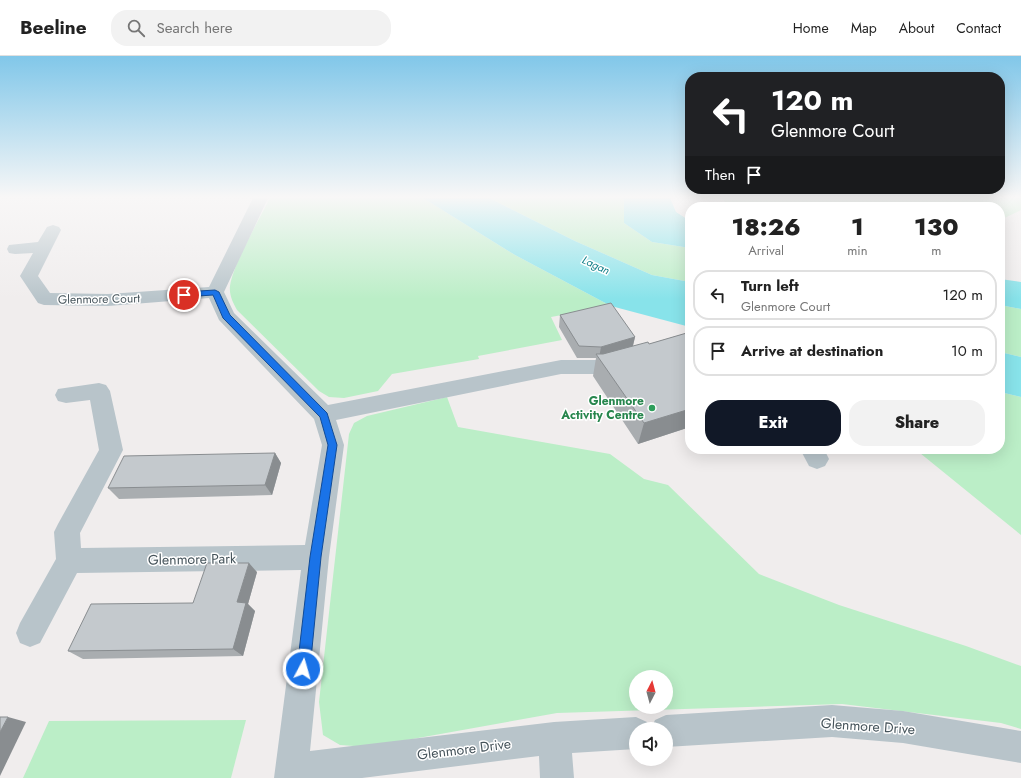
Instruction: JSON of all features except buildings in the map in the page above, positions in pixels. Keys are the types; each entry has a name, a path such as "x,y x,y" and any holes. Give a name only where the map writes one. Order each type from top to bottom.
{"street":[{"name":"Glenmore Court","path":"52,232 29,276 44,299 64,301 215,292"},
{"path":"245,232 215,292 226,316 324,415 332,445 316,557 291,774"},
{"path":"15,249 44,246"},
{"path":"324,415 337,411 561,367 599,366 644,354"},
{"path":"30,634 69,561 67,532 111,450 99,391 66,396"},
{"name":"Glenmore Park","path":"69,561 316,557"},
{"name":"Glenmore Drive","path":"673,731 832,721 903,727 1021,747"},
{"name":"Glenmore Drive","path":"291,774 554,738 629,733"},
{"path":"554,738 557,778"}],"green space":[{"path":"252,232 477,232 515,255 611,306 551,317 562,340 478,356 479,359 392,374 378,391 344,398 329,397 319,391 237,310 231,296 230,286 236,266"},
{"path":"556,232 637,232 652,242 685,247 685,281 652,275"},
{"path":"1005,306 1021,309 1021,357 1005,353"},
{"path":"1005,393 1021,397 1021,535 921,454 1005,454"},
{"path":"447,397 458,427 610,454 644,479 668,485 759,574 839,605 966,646 1021,666 1021,729 1001,723 842,704 673,709 673,670 629,670 629,711 557,713 368,747 340,745 323,735 319,702 349,434 354,423 367,416"},
{"path":"246,720 231,778 23,778 49,721"}],"water":[{"name":"Lagan","path":"477,232 556,232 652,275 685,281 685,326 611,306 515,255"},
{"path":"637,232 685,232 685,247 652,242"},
{"path":"1005,280 1021,282 1021,309 1005,306"},
{"path":"1005,353 1021,357 1021,397 1005,393"}],"place":[{"name":"Glenmore Activity Centre","path":"652,408"}],"route":[{"path":"184,295 215,292 226,316 324,415 332,445 316,557 303,669"}]}
